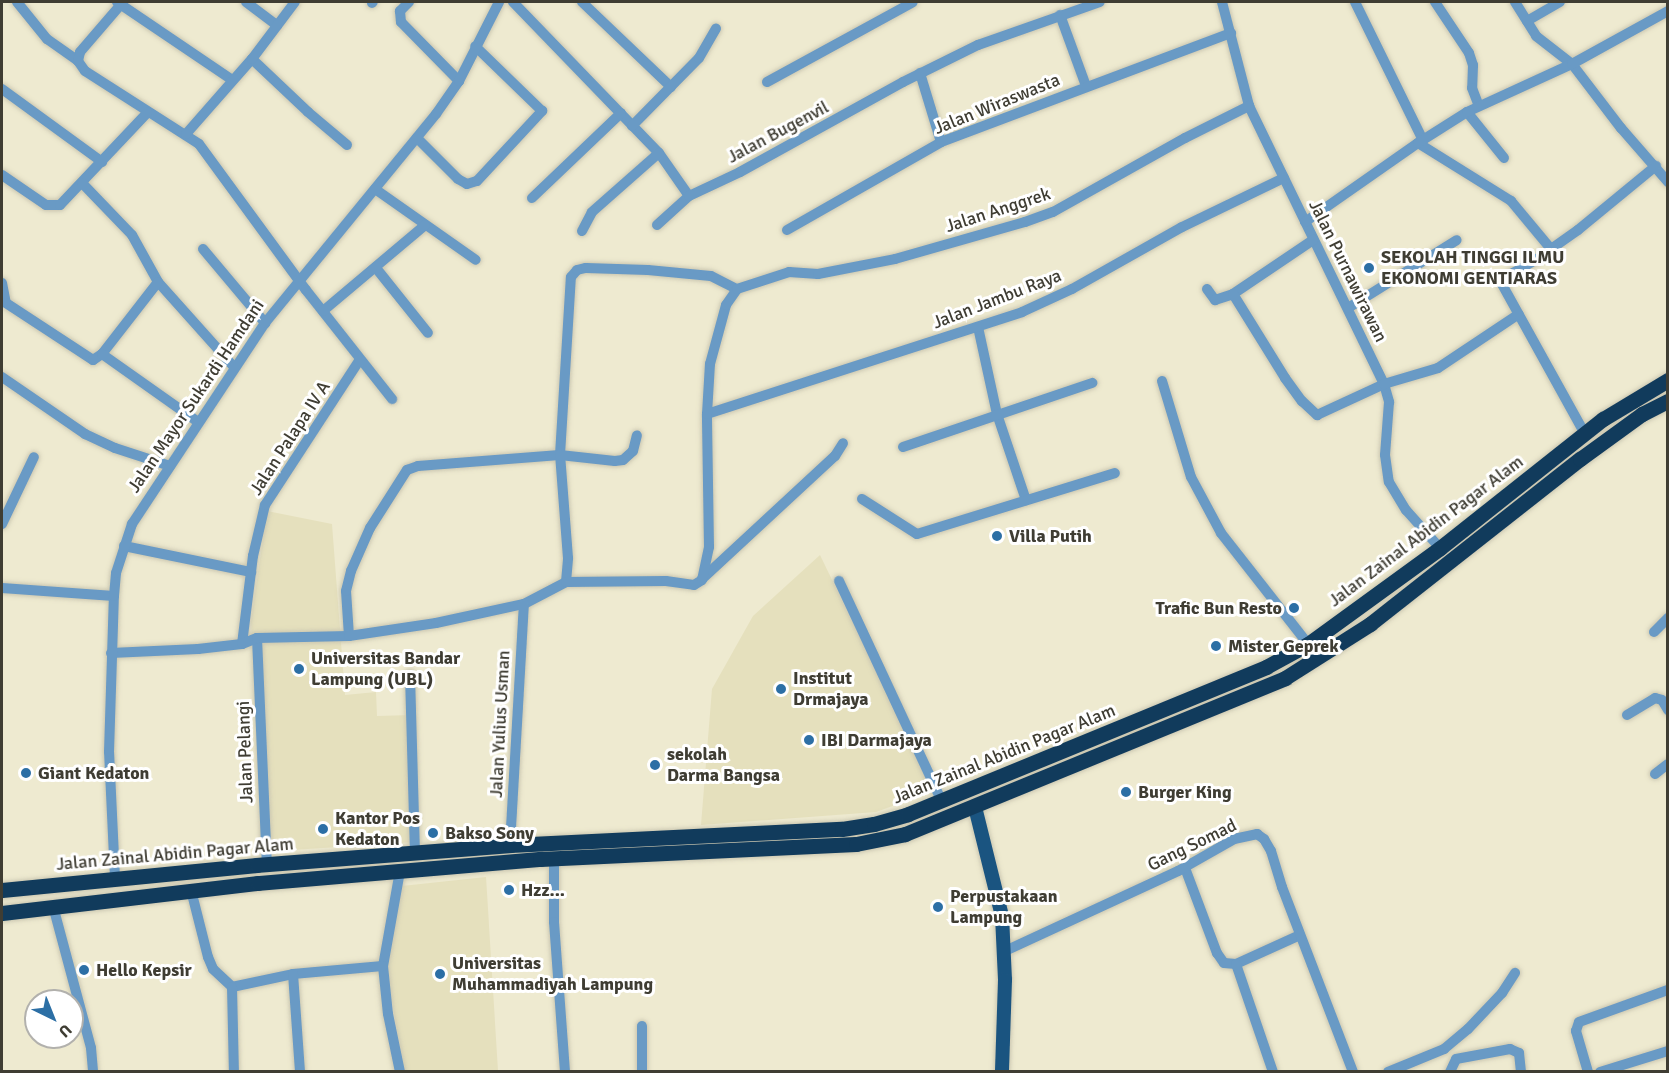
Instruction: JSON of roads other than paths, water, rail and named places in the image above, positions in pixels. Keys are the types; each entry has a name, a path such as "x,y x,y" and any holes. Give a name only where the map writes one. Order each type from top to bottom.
{"highway":[{"name":"Jalan Zainal Abidin Pagar Alam","path":"1070,758 1125,726 1266,667 1308,644 1440,548 1628,402 1668,380"},
{"name":"Jalan Zainal Abidin Pagar Alam","path":"2,890 267,864 510,845 874,824 1041,770 1070,758 1131,741 1285,678 1334,650 1432,577 1580,459 1642,414 1668,402"},
{"path":"1219,687 1215,696 1218,700 1226,702"},
{"path":"1125,726 1132,726 1135,730 1135,737 1131,741"},
{"name":"Jalan Zainal Abidin Pagar Alam","path":"2,913 191,890 554,858 876,841 905,834 975,807 1041,770"},
{"path":"702,835 702,851"}],"main road":[{"path":"975,807 1002,916 1005,951 1002,1071"}],"street":[{"path":"17,2 47,39 78,61 85,71 147,113 186,134 199,144 360,361 392,399"},
{"path":"78,61 80,52 120,2 232,80"},
{"path":"246,2 277,25"},
{"path":"186,134 252,59 295,2"},
{"path":"409,2 400,11 401,22 459,81"},
{"name":"Jalan Mayor Sukardi Hamdani","path":"115,878 109,752 111,654 114,596 124,546 142,505 265,323 298,279 417,138 459,81 499,2"},
{"path":"513,2 658,153 689,196"},
{"path":"582,2 670,87"},
{"path":"767,82 913,2"},
{"name":"Jalan Bugenvil","path":"657,225 689,196 740,172 920,74 978,45 1100,2"},
{"name":"Jalan Purnawirawan","path":"1222,2 1249,106 1384,384 1389,402 1385,455 1389,482 1406,510 1440,548"},
{"path":"1355,2 1420,142 1510,201 1551,249"},
{"path":"1435,2 1469,53 1473,65 1472,88 1479,106"},
{"path":"1515,2 1539,40 1572,63 1621,128 1668,182"},
{"path":"1527,21 1560,2"},
{"path":"1305,222 1467,112 1572,63 1668,11"},
{"path":"1060,15 1086,86"},
{"path":"632,126 699,58 716,29"},
{"name":"Jalan Wiraswasta","path":"787,230 941,142 1231,33"},
{"path":"417,138 458,179 467,184 477,181 542,111 475,46"},
{"path":"252,59 308,112 348,145"},
{"path":"920,74 941,142"},
{"path":"2,89 102,162"},
{"name":"Jalan Anggrek","path":"737,289 789,272 818,273 895,259 1053,212 1185,138 1249,106"},
{"path":"1467,112 1504,158"},
{"path":"2,175 51,207 60,205 147,113"},
{"path":"532,198 621,113"},
{"path":"582,231 592,212 658,153"},
{"path":"1586,434 1502,288 1503,281 1551,249 1656,166"},
{"name":"Jalan Jambu Raya","path":"707,414 1022,312 1072,289 1182,227 1284,178"},
{"path":"82,183 132,235 158,282 234,368"},
{"path":"375,189 476,260"},
{"path":"323,311 425,225"},
{"path":"1207,289 1215,300 1233,294 1313,240"},
{"path":"1348,308 1457,240"},
{"path":"203,249 265,323"},
{"path":"376,268 428,333"},
{"path":"566,582 568,551 560,455 571,277 577,270 648,270 711,276 737,289 726,305 710,364 707,414 709,547 702,580"},
{"path":"2,283 6,303 93,360 102,354 158,282"},
{"path":"1233,294 1285,378 1314,414 1323,414 1384,384 1438,368 1519,314"},
{"path":"978,327 997,414 1026,500"},
{"path":"102,354 198,422"},
{"name":"Jalan Palapa IV A","path":"242,644 251,572 262,514 269,496 360,361"},
{"path":"2,377 85,434 115,448 170,466"},
{"path":"1162,381 1191,477 1221,533 1308,644"},
{"path":"903,447 1092,383"},
{"path":"349,636 346,591 351,571 370,528 407,470 418,466 560,455 600,461 623,460 633,451 637,435"},
{"path":"111,654 198,649 242,644 257,638 349,636 436,623 524,604 566,582 666,581 690,585 702,580 828,464 843,443"},
{"path":"2,524 34,457"},
{"path":"862,499 917,534 1115,473"},
{"path":"124,546 251,572"},
{"path":"839,581 942,802"},
{"path":"2,588 114,596"},
{"name":"Jalan Yulius Usman","path":"510,845 524,604"},
{"path":"1654,632 1668,618"},
{"name":"Jalan Pelangi","path":"257,638 267,864"},
{"path":"410,675 415,853"},
{"path":"1627,715 1655,698 1662,700 1667,709"},
{"path":"1655,774 1668,764"},
{"name":"Gang Somad","path":"1005,951 1185,868 1234,839 1251,834 1261,837 1271,851 1300,935 1353,1071"},
{"path":"554,858 554,922 566,1071"},
{"path":"1185,868 1219,958 1224,963 1236,964 1300,935"},
{"path":"400,871 382,966 388,1014 400,1071"},
{"path":"191,890 213,969 232,987 234,1071"},
{"path":"52,906 91,1048 93,1071"},
{"path":"1236,964 1273,1071"},
{"path":"232,987 293,974 382,966"},
{"path":"1388,1071 1444,1049 1468,1029 1502,993 1515,973"},
{"path":"293,974 300,1071"},
{"path":"1588,1071 1576,1031 1579,1022 1668,990"},
{"path":"642,1026 642,1071"},
{"path":"1450,1071 1456,1059 1510,1048 1519,1052 1521,1071"},
{"path":"1600,1071 1668,1051"}],"place":[{"name":"SEKOLAH TINGGI ILMU EKONOMI GENTIARAS","path":"1369,268"},
{"name":"Villa Putih","path":"997,536"},
{"name":"Trafic Bun Resto","path":"1294,608"},
{"name":"Mister Geprek","path":"1216,646"},
{"name":"Universitas Bandar Lampung (UBL)","path":"299,669"},
{"name":"Institut Drmajaya","path":"781,689"},
{"name":"IBI Darmajaya","path":"809,740"},
{"name":"sekolah Darma Bangsa","path":"655,765"},
{"name":"Giant Kedaton","path":"26,773"},
{"name":"Burger King","path":"1126,792"},
{"name":"Kantor Pos Kedaton","path":"323,829"},
{"name":"Bakso Sony","path":"433,833"},
{"name":"Hzz...","path":"509,890"},
{"name":"Perpustakaan Lampung","path":"938,907"},
{"name":"Hello Kepsir","path":"84,970"},
{"name":"Universitas Muhammadiyah Lampung","path":"440,974"}]}
